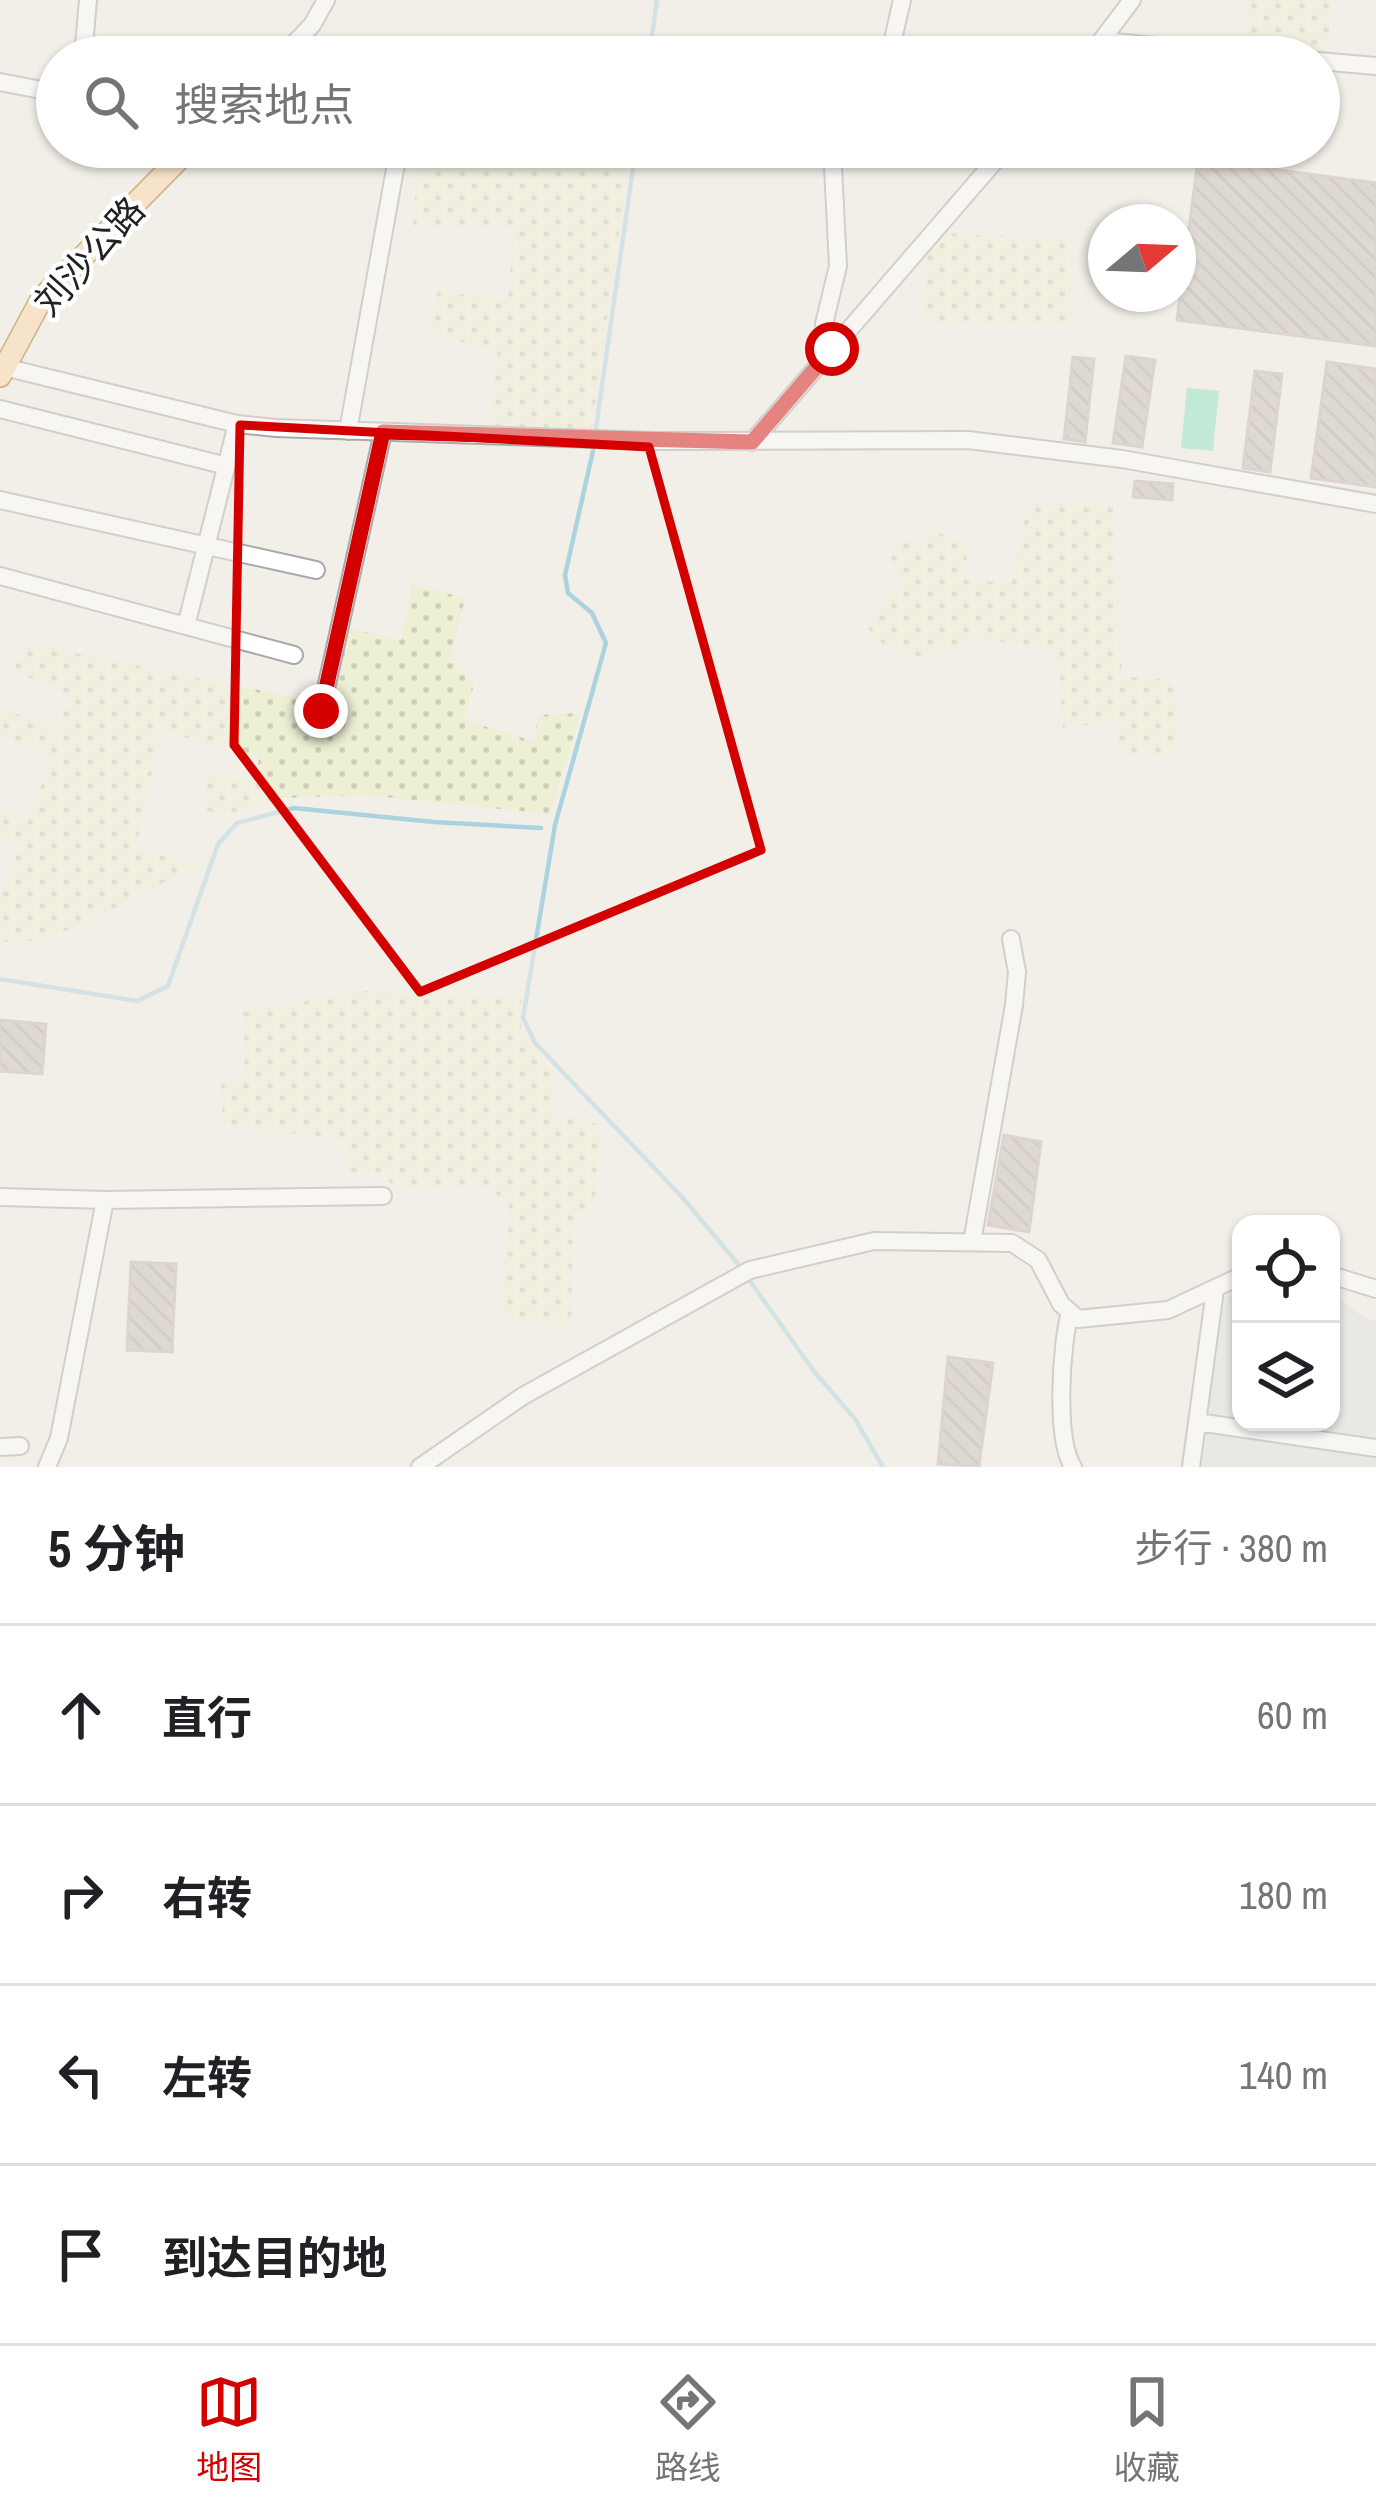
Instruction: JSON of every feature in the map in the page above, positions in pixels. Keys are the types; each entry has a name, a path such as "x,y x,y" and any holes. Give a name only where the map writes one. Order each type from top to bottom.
{"main road":[{"name":"刘沙公路","path":"2,372 42,298 170,168"}],"street":[{"path":"85,36 88,0"},
{"path":"301,36 326,0"},
{"path":"894,36 902,0"},
{"path":"1107,36 1132,0"},
{"path":"1340,63 1376,66"},
{"path":"0,82 36,89"},
{"path":"348,430 395,168"},
{"path":"832,349 824,324 838,266 833,168"},
{"path":"752,442 989,168"},
{"path":"2,372 237,424 752,442 968,440 1122,459 1376,504"},
{"path":"0,409 227,466"},
{"path":"186,626 237,424"},
{"path":"321,711 383,432"},
{"path":"0,500 316,570"},
{"path":"0,576 295,655"},
{"path":"971,1242 1013,1005 1017,972 1011,939"},
{"path":"0,1197 383,1196"},
{"path":"47,1467 59,1438 105,1200"},
{"path":"420,1467 523,1396 750,1270 874,1240 1012,1243 1038,1260 1061,1304 1078,1318 1168,1310 1232,1281"},
{"path":"1340,1278 1376,1289"},
{"path":"1191,1467 1215,1290"},
{"path":"1070,1312 1063,1336 1064,1448 1073,1467"},
{"path":"1197,1423 1376,1448"},
{"path":"0,1447 20,1445"}],"highlighted area":[{"path":"240,425 649,447 761,850 420,992 234,745"}],"shaded area":[{"path":"1232,1294 1232,1431 1340,1431 1340,1300 1376,1321 1376,1467 1180,1467 1204,1308"}],"green space":[{"path":"1247,0 1332,0 1329,36 1244,36"},
{"path":"417,168 628,168 592,429 487,426 498,353 429,332 437,292 508,299 514,226 413,226"},
{"path":"940,233 1073,239 1069,324 921,323 928,246"},
{"path":"1187,388 1219,391 1213,451 1181,448"},
{"path":"1028,504 1113,505 1122,676 1173,680 1178,758 1117,753 1115,722 1063,728 1053,649 980,639 919,657 885,646 866,627 903,580 887,557 904,538 920,544 927,527 968,546 964,579 1011,583"},
{"path":"412,584 465,598 450,660 474,684 464,720 533,741 539,715 581,713 550,814 365,795 281,798 231,813 205,811 206,775 256,780 259,757 161,731 136,848 198,865 75,928 36,941 0,942 0,893 21,845 0,836 0,808 30,819 51,755 0,735 0,711 57,730 70,697 13,670 28,643 322,703 344,627 401,640"},
{"path":"362,991 521,998 521,1026 555,1076 555,1116 601,1124 594,1209 574,1211 571,1323 502,1320 509,1203 484,1186 395,1189 383,1173 347,1172 347,1140 223,1125 221,1081 245,1081 243,1012"}],"building":[{"path":"1197,168 1265,168 1376,183 1376,346 1177,320 1178,312 1196,312 1196,204 1192,204"},
{"path":"1126,356 1155,360 1142,447 1113,443"},
{"path":"1073,357 1094,359 1085,442 1064,439"},
{"path":"1327,362 1376,369 1376,487 1311,478"},
{"path":"1255,371 1282,374 1270,472 1243,468"},
{"path":"1135,481 1173,484 1172,500 1133,497"},
{"path":"0,1020 46,1024 42,1074 0,1071"},
{"path":"1004,1135 1041,1142 1029,1232 988,1225"},
{"path":"131,1262 176,1264 172,1352 127,1350"},
{"path":"948,1357 993,1363 979,1466 938,1464"}],"waterway":[{"path":"652,36 657,0"},
{"path":"596,428 633,168"},
{"path":"593,451 565,575 568,593 592,613 606,643 555,825 523,1018 535,1043 682,1197 738,1264"},
{"path":"0,979 137,1001 168,986 218,844 237,823 294,808 541,828"},
{"path":"750,1281 813,1370 855,1419 883,1467"}],"route":[{"path":"321,711 383,432 752,442 832,349"}]}
